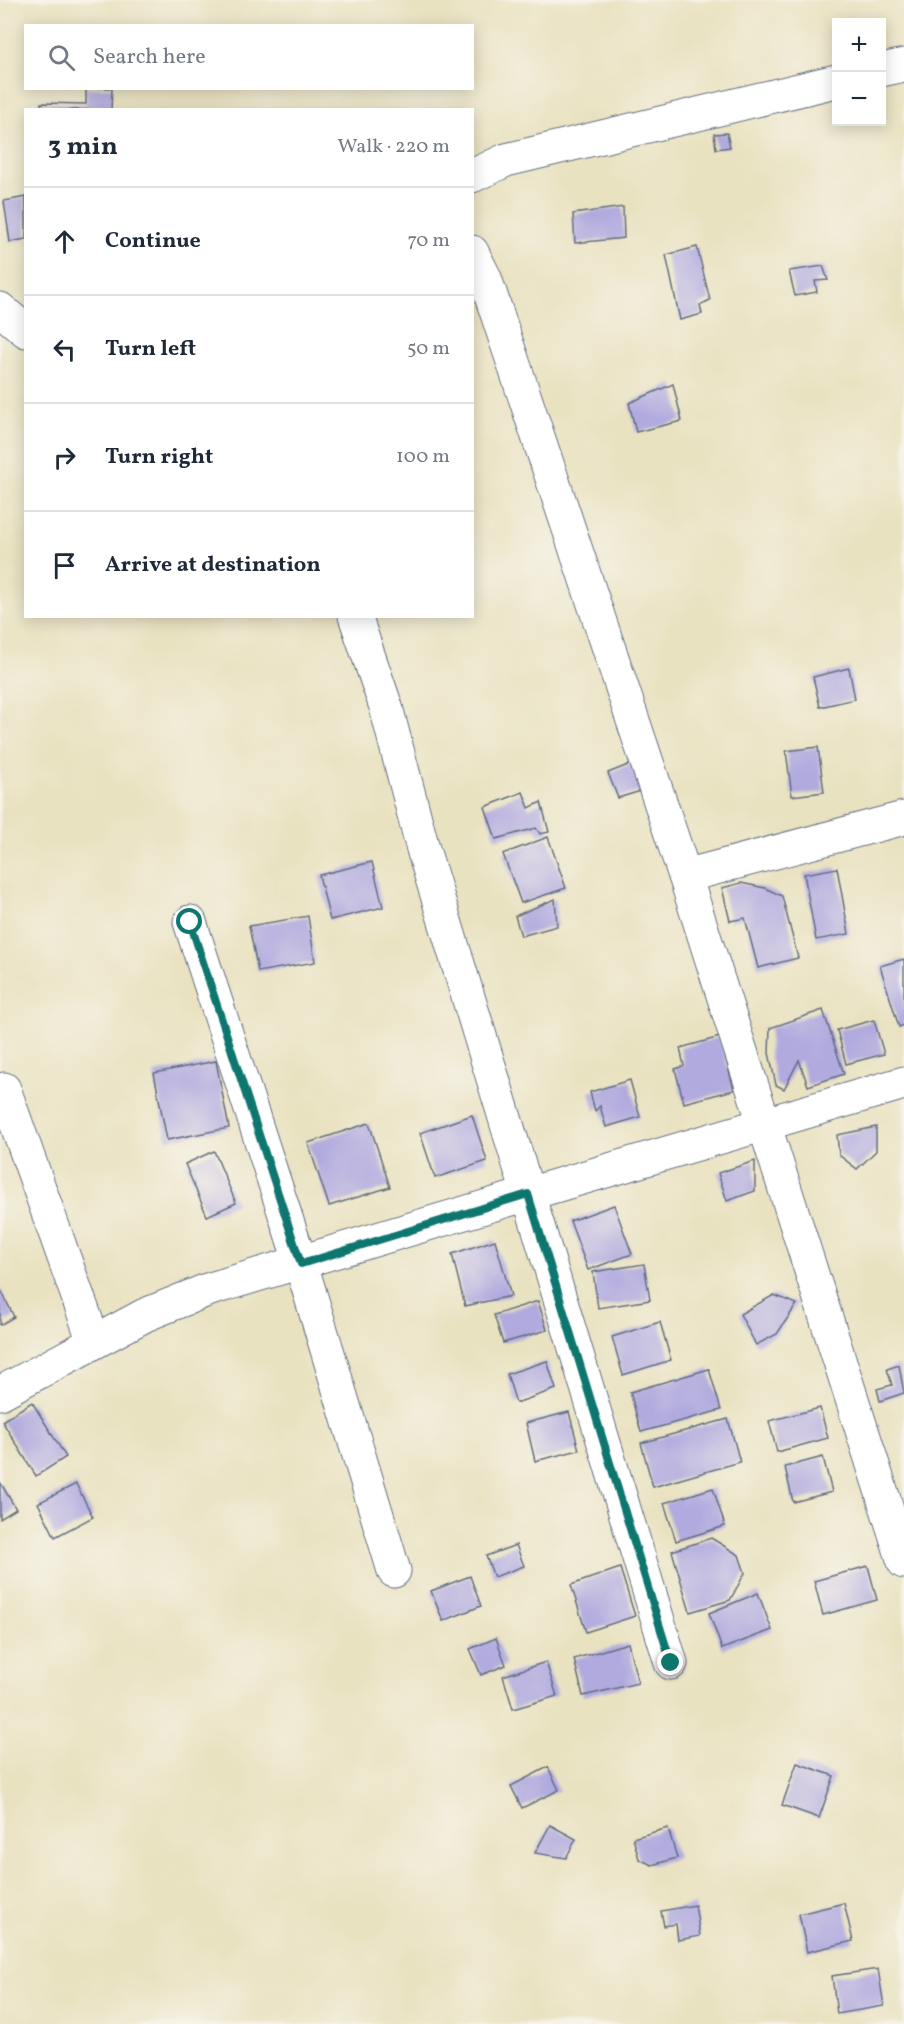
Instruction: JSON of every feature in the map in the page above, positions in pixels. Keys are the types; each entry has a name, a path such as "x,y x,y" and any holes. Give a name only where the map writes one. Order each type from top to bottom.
{"street":[{"path":"886,69 904,65"},
{"path":"474,175 506,160 832,82"},
{"path":"474,256 489,289 685,876 904,1562"},
{"path":"0,309 24,329"},
{"path":"356,618 386,707 423,849 671,1663"},
{"path":"685,876 904,818"},
{"path":"190,922 301,1264 394,1571"},
{"path":"0,1393 145,1315 207,1290 301,1264 904,1083"},
{"path":"4,1089 94,1342"}],"building":[{"path":"86,90 112,90 111,108 41,108 41,103 86,104"},
{"path":"727,133 730,147 716,149 714,134"},
{"path":"24,197 24,239 10,242 4,201"},
{"path":"623,207 624,238 575,243 573,214"},
{"path":"697,247 710,300 700,305 702,314 680,320 666,255"},
{"path":"823,266 828,280 815,281 817,292 795,296 789,271"},
{"path":"673,384 682,421 636,432 629,403"},
{"path":"849,668 855,699 820,707 813,677"},
{"path":"818,747 824,792 792,796 786,751"},
{"path":"633,763 644,790 618,798 608,773"},
{"path":"523,792 529,808 541,802 549,832 540,834 536,828 496,839 485,807"},
{"path":"548,837 566,888 521,903 503,854"},
{"path":"372,862 383,907 330,920 319,875"},
{"path":"837,868 849,934 816,940 804,874"},
{"path":"741,883 765,888 782,896 798,958 758,968 745,918 730,921 722,888"},
{"path":"555,899 557,926 521,936 515,916"},
{"path":"308,916 315,962 258,972 249,926"},
{"path":"904,959 904,1025 899,1027 880,966"},
{"path":"823,1010 844,1074 808,1086 799,1060 784,1089 776,1085 769,1053 770,1028"},
{"path":"874,1020 884,1054 846,1064 837,1030"},
{"path":"720,1037 734,1090 684,1103 675,1069 684,1066 680,1048"},
{"path":"216,1061 229,1128 167,1140 154,1073"},
{"path":"630,1080 640,1117 606,1127 600,1106 595,1111 590,1092"},
{"path":"472,1115 487,1161 435,1178 420,1133"},
{"path":"369,1123 390,1187 329,1206 308,1143"},
{"path":"876,1127 876,1151 857,1169 839,1155 837,1135"},
{"path":"214,1151 236,1203 207,1216 185,1164"},
{"path":"755,1161 755,1191 727,1201 718,1173"},
{"path":"614,1205 632,1254 588,1270 570,1221"},
{"path":"495,1240 511,1296 465,1306 452,1254"},
{"path":"644,1264 650,1300 598,1308 593,1272"},
{"path":"0,1288 14,1317 0,1325"},
{"path":"774,1295 797,1304 777,1334 756,1345 740,1314"},
{"path":"538,1301 547,1330 503,1343 494,1315"},
{"path":"660,1322 671,1360 623,1375 612,1337"},
{"path":"547,1361 556,1389 516,1403 507,1374"},
{"path":"899,1365 904,1393 880,1401 877,1389 892,1385 887,1369"},
{"path":"709,1369 721,1410 641,1432 630,1392"},
{"path":"32,1402 66,1457 36,1476 2,1421"},
{"path":"820,1408 828,1438 777,1452 769,1421"},
{"path":"569,1412 579,1450 535,1461 526,1423"},
{"path":"728,1419 740,1462 653,1487 641,1443"},
{"path":"823,1457 832,1492 793,1502 785,1467"},
{"path":"0,1482 16,1509 0,1519"},
{"path":"76,1484 93,1517 55,1537 38,1503"},
{"path":"713,1488 725,1526 676,1541 664,1503"},
{"path":"711,1538 739,1555 745,1573 730,1600 690,1612 672,1551"},
{"path":"516,1545 524,1566 494,1577 486,1556"},
{"path":"868,1566 877,1600 823,1615 814,1581"},
{"path":"620,1568 635,1616 586,1632 571,1585"},
{"path":"470,1576 481,1606 443,1621 431,1591"},
{"path":"758,1593 772,1630 722,1649 709,1613"},
{"path":"496,1638 506,1665 481,1675 470,1649"},
{"path":"628,1643 638,1683 583,1696 574,1659"},
{"path":"546,1662 557,1696 513,1709 503,1676"},
{"path":"797,1763 834,1776 819,1818 782,1805"},
{"path":"548,1767 559,1790 522,1808 511,1786"},
{"path":"550,1825 576,1839 566,1858 535,1853"},
{"path":"668,1828 677,1858 652,1865 639,1859 633,1838"},
{"path":"844,1903 853,1941 807,1952 799,1914"},
{"path":"695,1905 700,1936 678,1940 676,1924 664,1926 661,1911"},
{"path":"878,1969 884,2006 837,2014 832,1976"}],"route":[{"path":"190,922 301,1264 528,1194 671,1663"}]}
